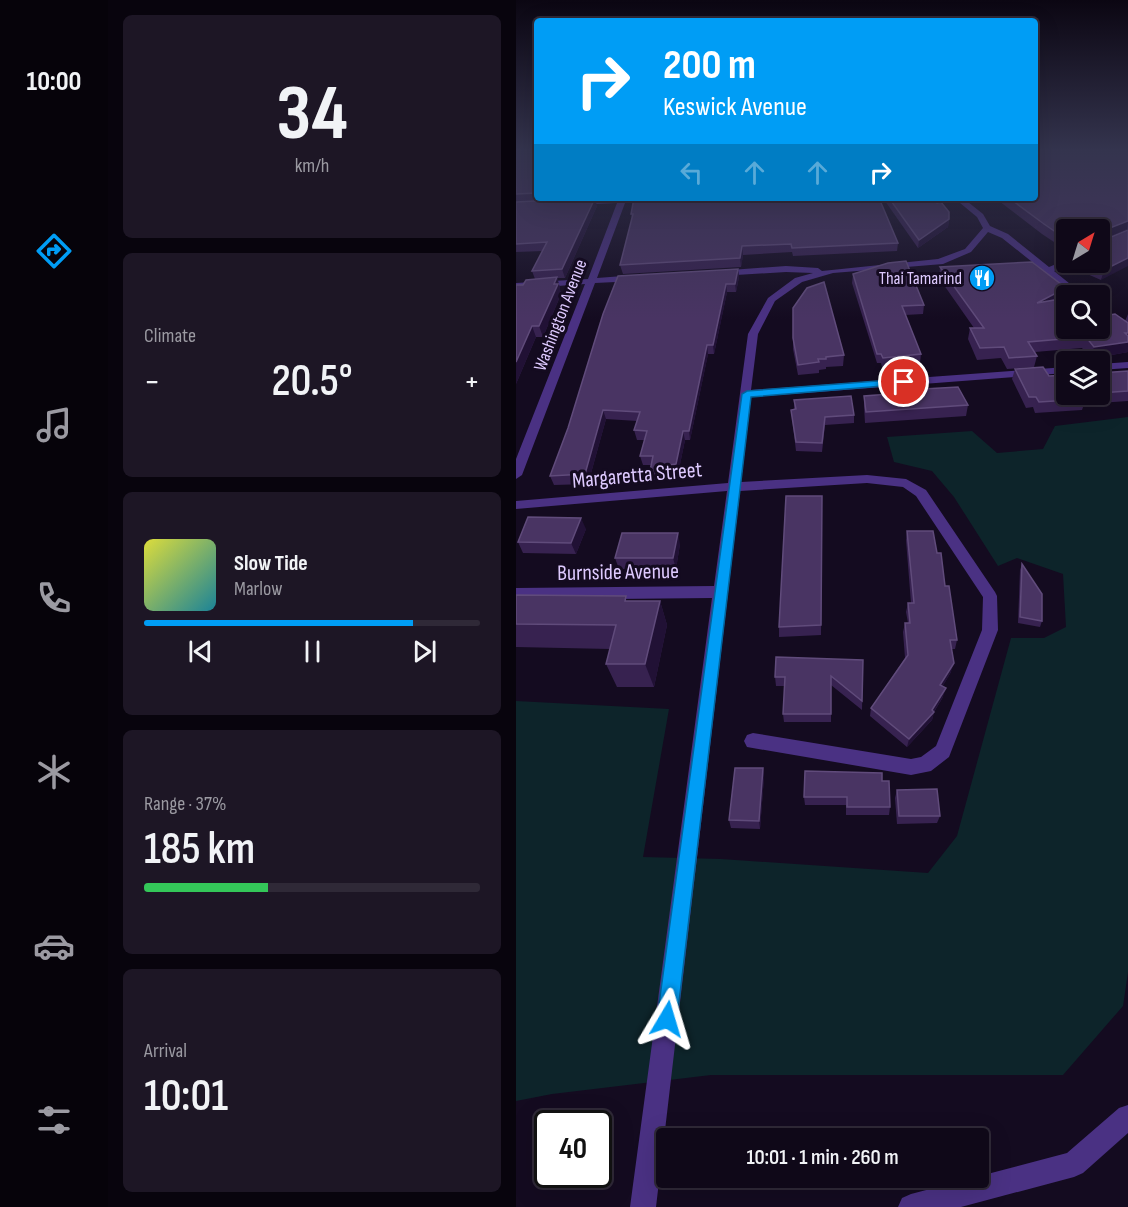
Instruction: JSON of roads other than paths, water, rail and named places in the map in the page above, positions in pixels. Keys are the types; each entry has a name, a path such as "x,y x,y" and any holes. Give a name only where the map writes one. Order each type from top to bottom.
{"street":[{"name":"Washington Avenue","path":"516,475 620,206"},
{"path":"968,206 980,216 987,228 1005,236 1067,285"},
{"path":"707,274 786,269 824,271 938,262 971,249 982,239 987,228"},
{"path":"1049,270 1056,267"},
{"path":"643,1207 753,334 764,308 780,292 824,271"},
{"path":"516,286 650,277"},
{"path":"1110,318 1128,332"},
{"path":"1110,367 1128,365"},
{"path":"747,394 1056,371"},
{"name":"Margaretta Street","path":"516,505 733,487 867,479 906,483 921,493 990,596 990,630 943,751 925,765 911,767 753,741"},
{"name":"Burnside Avenue","path":"516,594 720,592"},
{"path":"911,1207 1074,1164 1128,1117"}],"place":[{"name":"Thai Tamarind","path":"982,278"}]}
